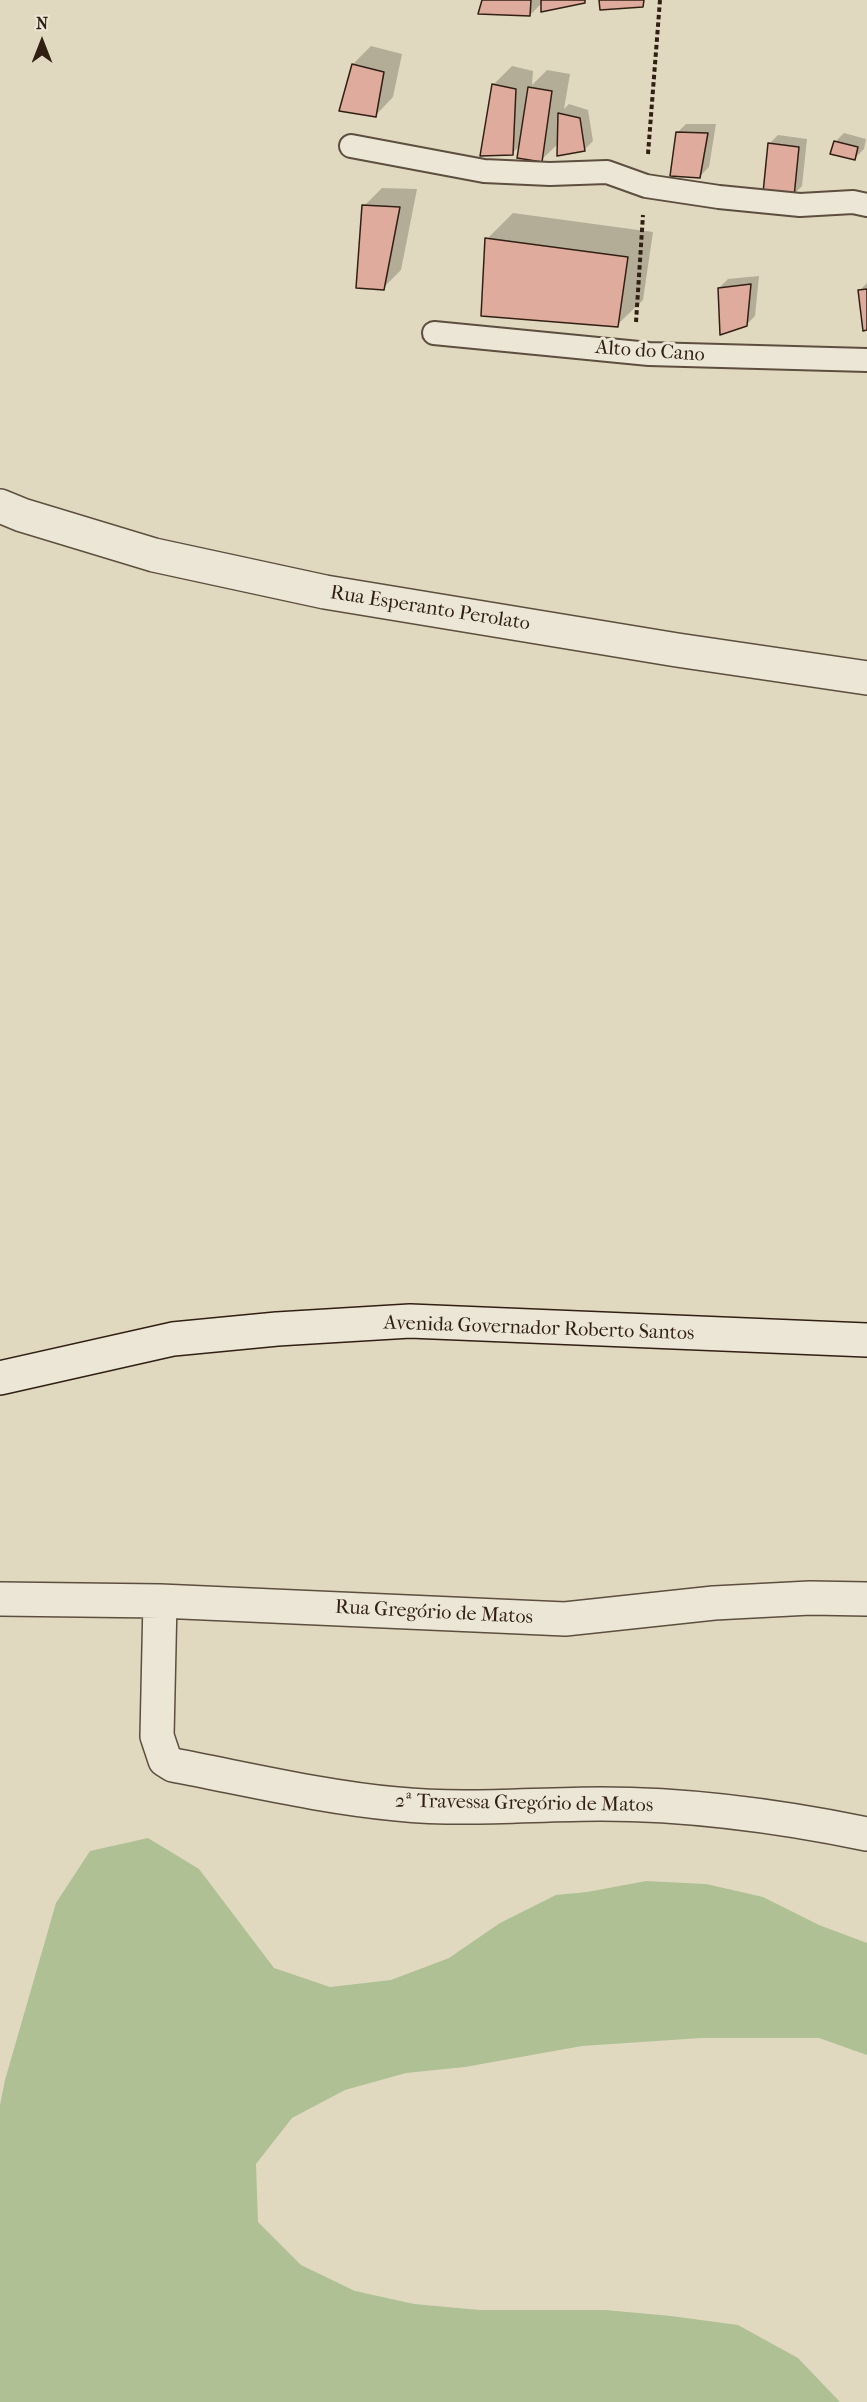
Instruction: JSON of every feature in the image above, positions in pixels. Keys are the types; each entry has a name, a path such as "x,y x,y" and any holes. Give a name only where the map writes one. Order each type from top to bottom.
{"street":[{"name":"Rua Esperanto Perolato","path":"0,506 22,515 154,555 325,592 867,678"},
{"name":"Avenida Governador Roberto Santos","path":"0,1378 173,1339 277,1329 410,1321 867,1340"},
{"name":"Rua Gregório de Matos","path":"0,1599 160,1601 565,1619 724,1603 810,1598 867,1599"},
{"name":"2ª Travessa Gregório de Matos","path":"160,1601 157,1736 165,1760 173,1765 343,1797 398,1804 461,1807 602,1804 684,1807 795,1820 867,1834"}],"lane":[{"path":"351,146 484,171 550,174 608,172 645,186 719,196 800,205 853,202 867,205"},
{"name":"Alto do Cano","path":"434,333 649,354 867,360"}],"green space":[{"path":"148,1838 199,1869 274,1968 330,1987 391,1980 449,1958 500,1923 556,1895 587,1892 646,1881 706,1884 763,1897 819,1925 867,1943 867,2055 819,2038 701,2038 582,2046 465,2067 406,2073 345,2090 292,2118 256,2164 258,2222 301,2265 355,2291 414,2304 480,2310 605,2310 738,2325 798,2358 840,2402 0,2402 0,2105 5,2080 56,1903 90,1851"}],"building":[{"path":"482,0 531,0 530,16 478,14"},
{"path":"541,0 585,0 585,3 541,12"},
{"path":"599,0 644,0 643,7 600,10"},
{"path":"352,64 384,72 376,117 339,111"},
{"path":"492,84 516,89 513,155 480,156"},
{"path":"528,87 552,91 542,162 517,158"},
{"path":"558,113 580,118 585,151 557,156"},
{"path":"676,132 708,133 700,178 670,176"},
{"path":"834,141 858,147 855,160 830,154"},
{"path":"768,143 799,147 794,197 763,193"},
{"path":"362,205 400,207 384,290 356,288"},
{"path":"485,238 628,257 618,327 481,316"},
{"path":"751,284 747,326 720,335 718,288"},
{"path":"867,289 867,330 863,331 858,290"}]}
